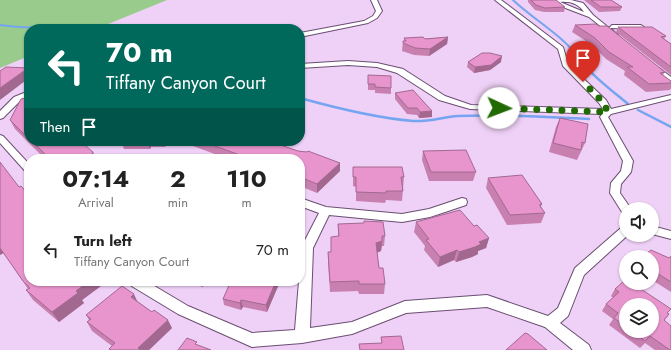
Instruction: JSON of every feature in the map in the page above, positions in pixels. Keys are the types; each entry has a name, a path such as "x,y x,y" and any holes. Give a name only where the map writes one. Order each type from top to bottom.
{"street":[{"path":"305,34 366,22 375,17 379,11 374,0"},
{"path":"498,0 561,48 565,66 603,102 608,112"},
{"path":"591,16 557,3 558,1 564,0 581,4 591,16 624,42"},
{"path":"606,27 641,27"},
{"path":"305,66 348,63 377,65 400,71 442,98 470,107 608,112 671,97"},
{"path":"652,66 671,80"},
{"path":"0,116 17,99 24,96"},
{"path":"608,112 604,118 628,161 626,172 616,183 615,193 621,202"},
{"path":"0,138 24,164"},
{"path":"305,204 325,211 402,218 430,214 462,202"},
{"path":"305,283 307,248 325,211"},
{"path":"659,232 671,235"},
{"path":"550,323 563,312 579,272 619,236"},
{"path":"143,286 183,310 252,340 302,336 352,328 405,308 487,301 550,323 584,350"},
{"path":"302,336 305,286"}],"green space":[{"path":"0,0 167,0 108,24 24,24 24,58 0,68"}],"building":[{"path":"531,0 556,0 565,7 545,8 536,5"},
{"path":"591,0 611,0 622,7 601,7"},
{"path":"596,24 599,26 607,26 665,72 660,73 671,81 671,83 649,84 627,67 633,67 609,52 595,38 575,25"},
{"path":"618,27 652,27 666,36 661,37 671,44 671,67"},
{"path":"423,37 425,39 448,37 430,49 415,48 403,43 403,41 406,41 404,38"},
{"path":"482,53 502,56 491,65 475,67 468,62"},
{"path":"6,67 24,68 24,71 0,88 0,71"},
{"path":"368,75 391,76 391,88 375,87 375,84 368,84"},
{"path":"413,90 432,111 420,112 417,108 408,108 395,93"},
{"path":"24,98 24,134 10,120 21,99"},
{"path":"560,118 588,124 585,143 582,142 581,150 553,143"},
{"path":"37,146 86,146 93,152 92,154 45,154"},
{"path":"215,146 284,146 298,151 308,151 340,163 317,184 305,179 305,154 237,154"},
{"path":"466,150 476,172 431,172 423,151"},
{"path":"0,162 19,187 21,186 24,189 24,282 0,248"},
{"path":"353,167 402,167 404,177 401,177 403,191 386,191 386,193 356,192 356,177 353,177"},
{"path":"522,175 542,204 540,204 540,206 545,213 510,215 488,178"},
{"path":"460,210 474,226 477,225 489,238 479,242 481,244 475,247 459,252 457,250 440,257 426,240 429,239 416,222"},
{"path":"364,221 383,222 385,236 382,236 382,241 376,243 379,268 383,268 385,284 359,284 359,281 330,282 328,252 331,252 331,237 339,236 338,224 364,223"},
{"path":"659,254 669,258 671,256 671,282 659,274"},
{"path":"619,285 619,290 642,290 654,298 619,298 619,322 614,318 618,313 606,304 619,292 615,289"},
{"path":"28,286 82,286 76,291 78,293 52,312 26,290 30,288"},
{"path":"122,286 134,294 131,297 152,312 154,310 168,320 138,348 140,350 109,349 115,343 87,322 91,319 86,315"},
{"path":"229,286 274,286 266,305 241,300 240,303 223,299"},
{"path":"659,301 671,309 667,313 669,314 664,320 671,326 670,350 653,338 659,338"},
{"path":"525,333 528,334 547,350 506,350"},
{"path":"401,336 404,350 360,350 359,344 382,343 381,337"},
{"path":"187,338 197,342 195,344 211,350 178,350"},
{"path":"641,338 648,338 645,341"}],"waterway":[{"path":"513,0 564,41 578,57"},
{"path":"0,25 24,27"},
{"path":"577,56 595,76 628,104"},
{"path":"305,99 385,118 413,121 474,115 589,119"},
{"path":"638,110 671,127"}],"route":[{"path":"499,108 608,112 603,102 583,82"}]}
